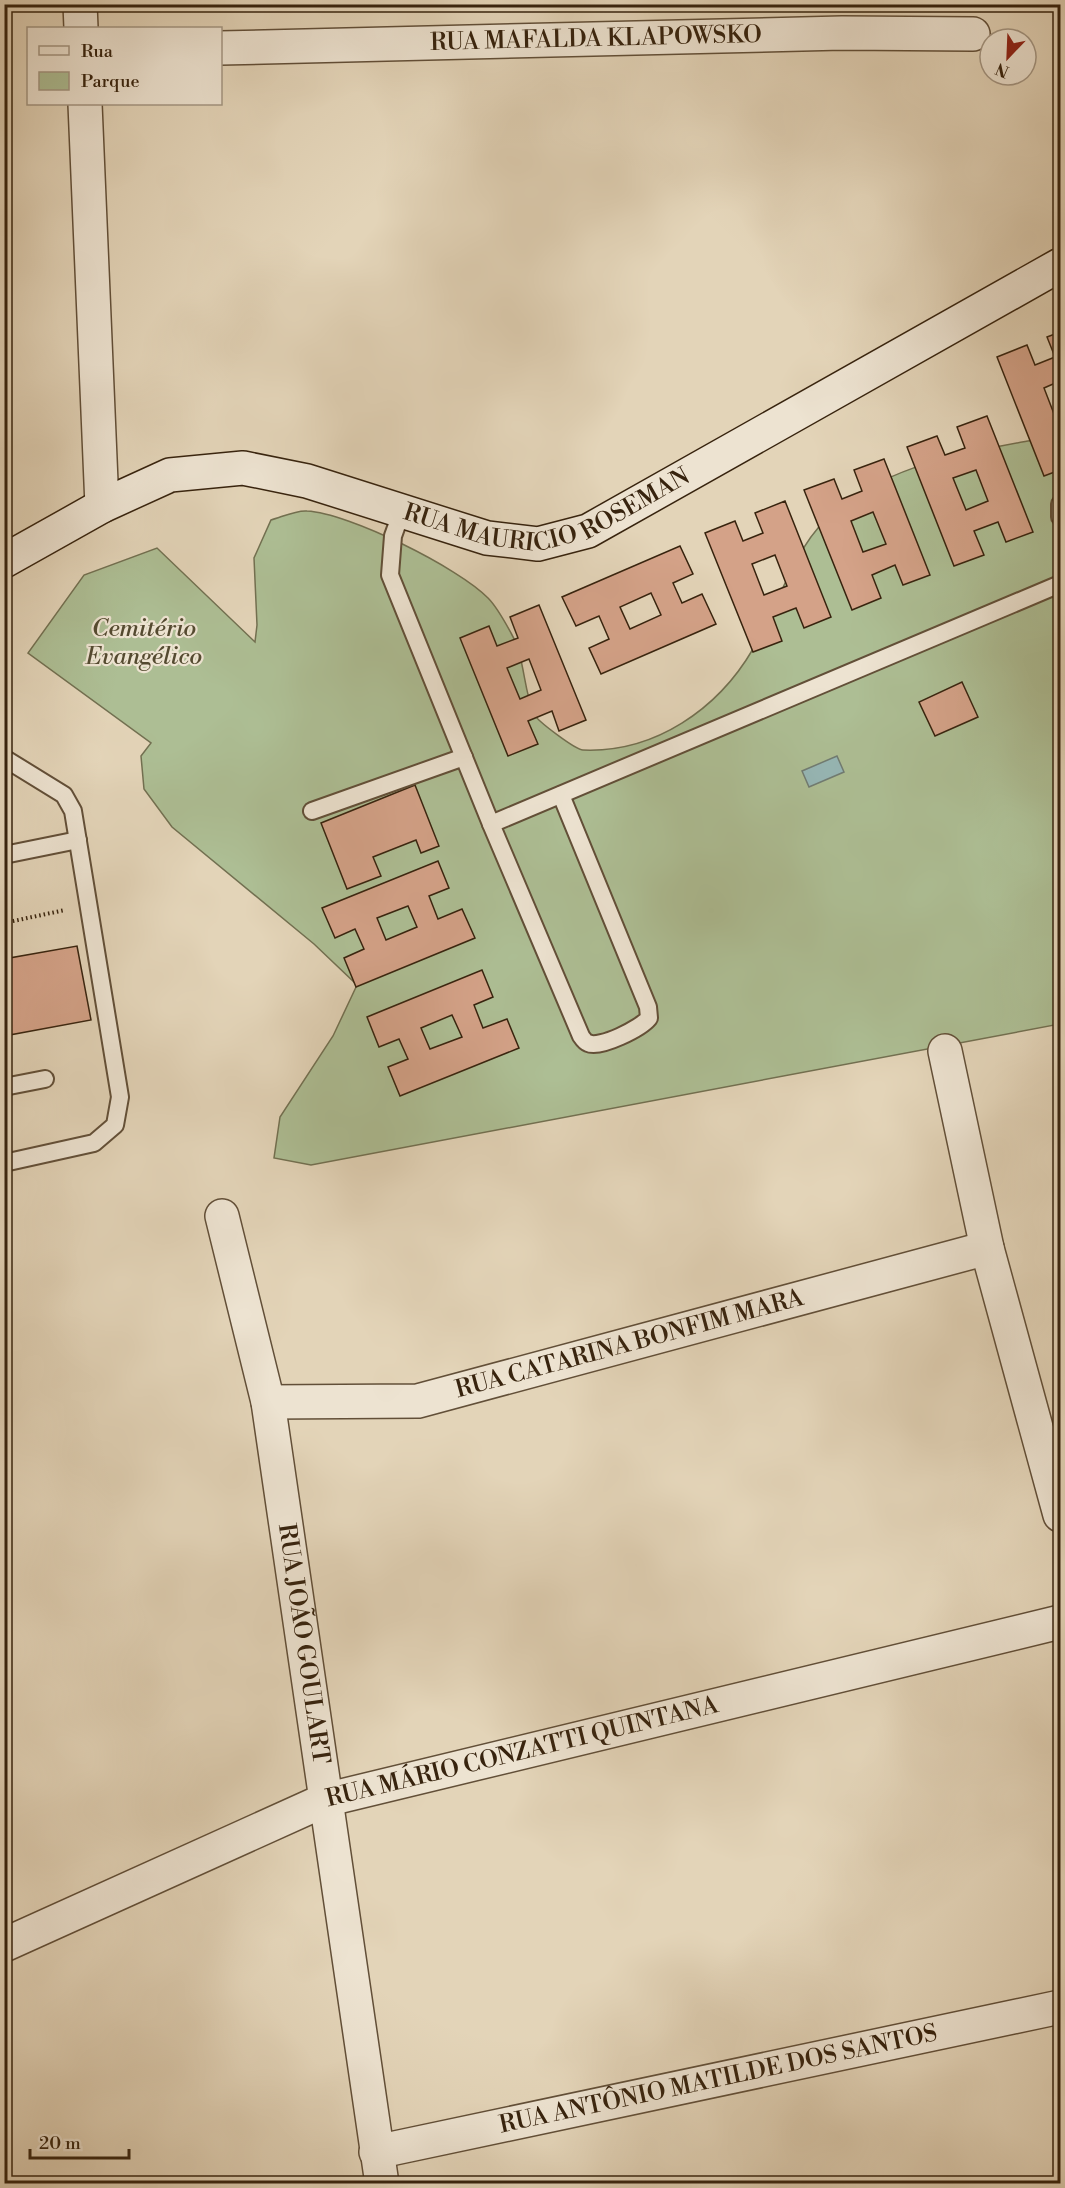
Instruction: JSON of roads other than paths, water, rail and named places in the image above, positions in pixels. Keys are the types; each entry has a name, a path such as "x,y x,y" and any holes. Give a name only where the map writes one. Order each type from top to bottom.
{"street":[{"path":"80,4 81,27"},
{"name":"RUA MAFALDA KLAPOWSKO","path":"222,48 842,33 974,34"},
{"path":"85,105 102,506"},
{"name":"RUA MAURICIO ROSEMAN","path":"4,561 102,506 170,475 243,468 307,481 487,538 538,544 588,531 1060,265"},
{"path":"945,1051 987,1248 1060,1515"},
{"name":"RUA JOÃO GOULART","path":"222,1216 268,1402 379,2168"},
{"name":"RUA CATARINA BONFIM MARA","path":"268,1402 418,1401 987,1248"},
{"name":"RUA MÁRIO CONZATTI QUINTANA","path":"4,1945 325,1800 1060,1622"},
{"name":"RUA ANTÔNIO MATILDE DOS SANTOS","path":"379,2168 1060,2007"}],"lane":[{"path":"1060,504 1060,517"},
{"path":"402,511 393,536 390,575 491,824 581,1036 588,1043 596,1045 640,1028 649,1018 648,1007 561,795"},
{"path":"491,824 1060,584"},
{"path":"312,811 464,757"},
{"path":"4,758 64,795 72,811 120,1097 115,1125 94,1143 4,1163"},
{"path":"4,855 78,840"},
{"path":"4,1087 45,1079"}],"water":[{"path":"837,756 844,772 809,787 802,771"}],"park label":[{"name":"Cemitério Evangélico","path":"144,643"}]}
